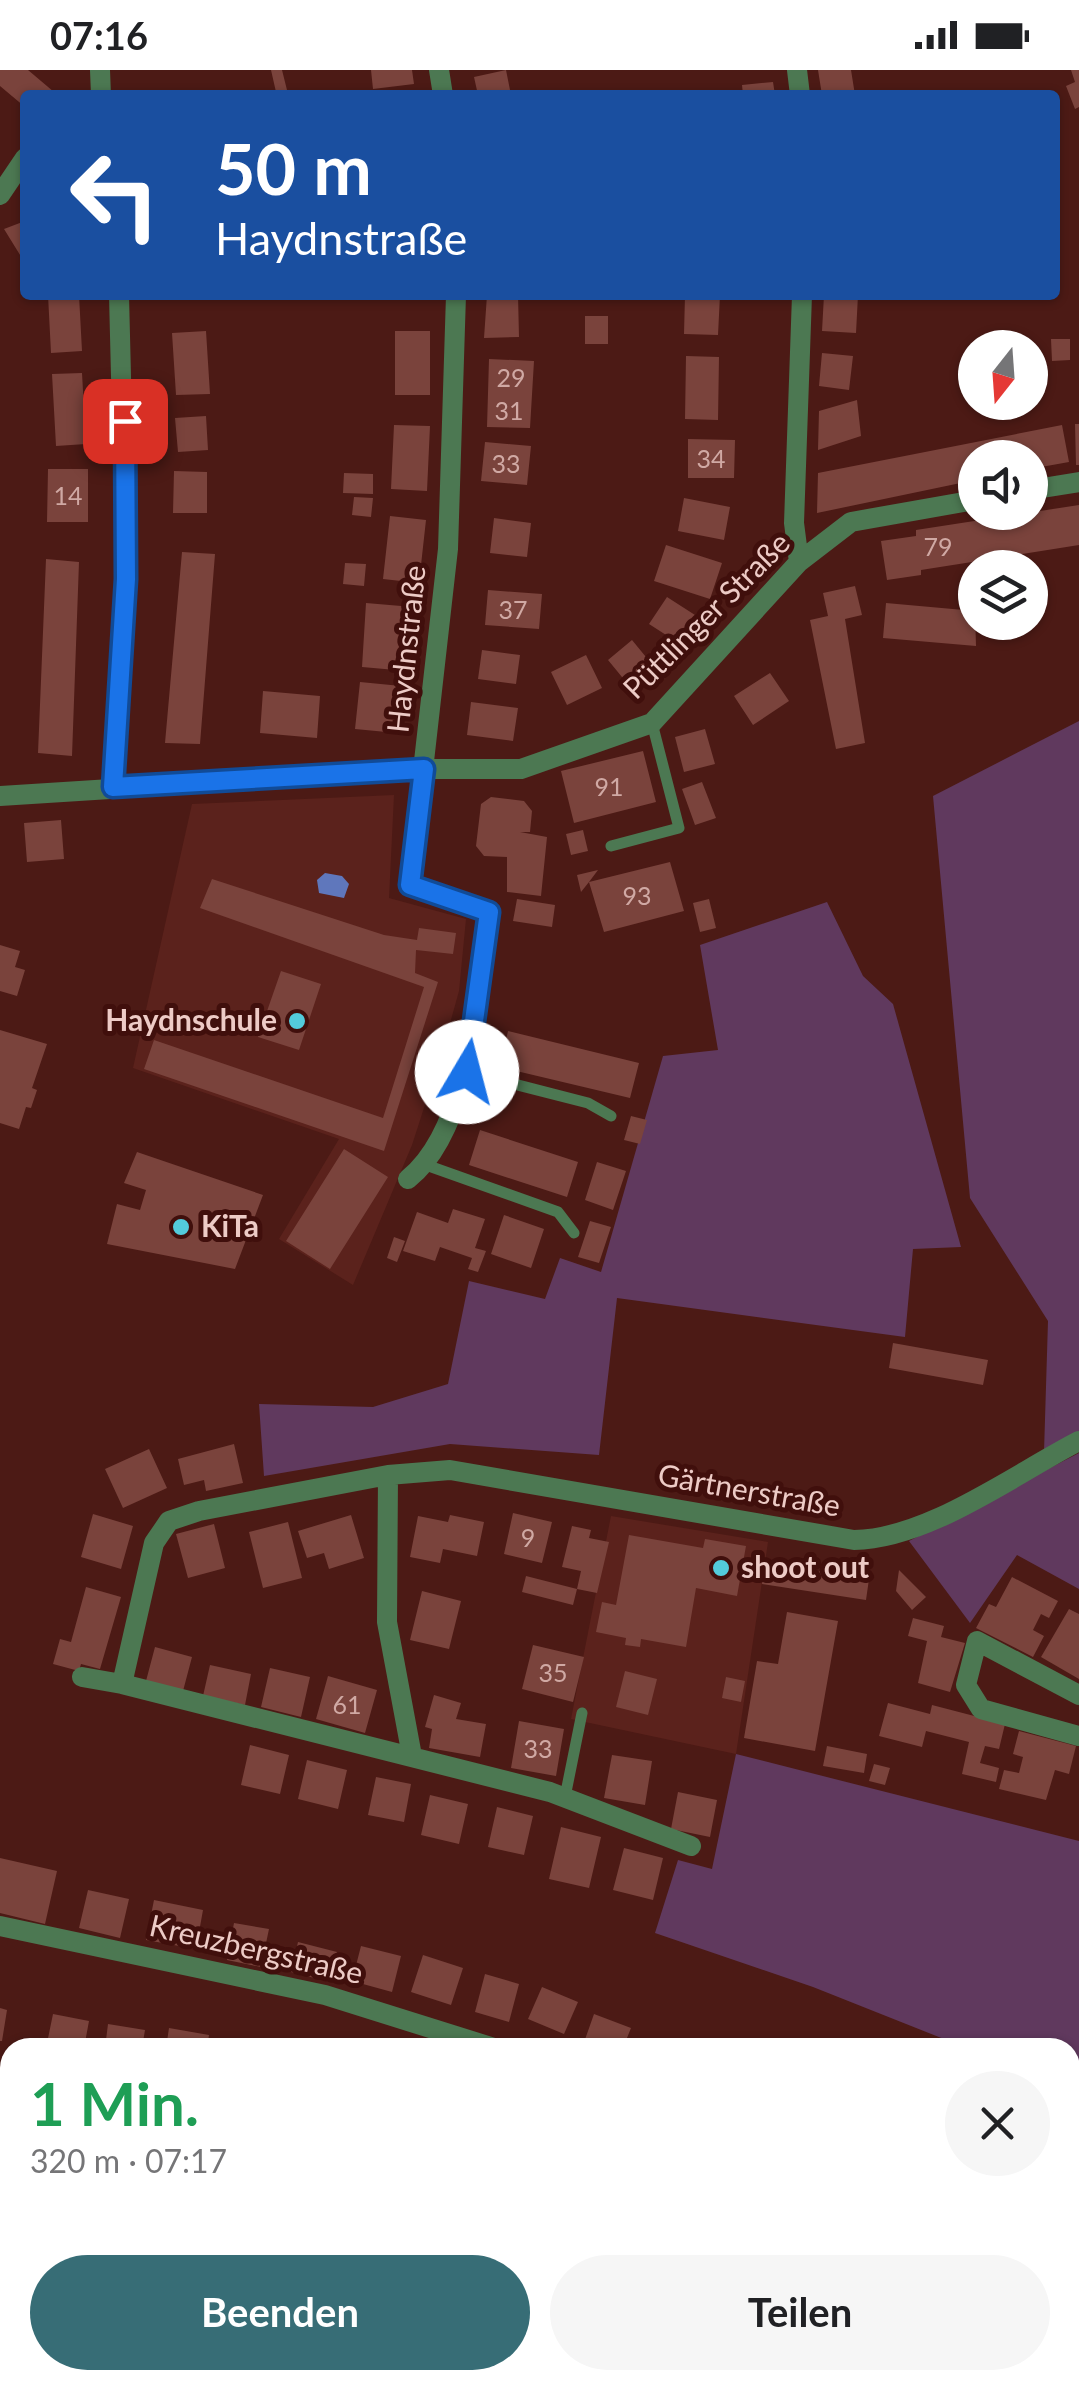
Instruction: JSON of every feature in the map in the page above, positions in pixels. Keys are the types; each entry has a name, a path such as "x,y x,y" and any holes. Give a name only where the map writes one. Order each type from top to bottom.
{"street":[{"path":"0,195 20,165"},
{"path":"113,787 126,579 119,300"},
{"name":"Haydnstraße","path":"408,1180 426,1166 467,1072 489,912 410,885 448,549 456,300"},
{"path":"798,562 794,523 802,300"},
{"path":"1048,487 1079,482"},
{"name":"Püttlinger Straße","path":"0,796 424,769 521,769 652,722 798,562 851,522 958,503"},
{"name":"Gärtnerstraße","path":"122,1684 154,1543 169,1522 199,1511 388,1475 450,1470 832,1536 876,1540 969,1501 1079,1441"},
{"path":"388,1475 387,1622 412,1756"},
{"path":"1079,1695 977,1642 966,1685 981,1709 1079,1736"},
{"path":"82,1677 412,1756 564,1797 691,1846"},
{"name":"Kreuzbergstraße","path":"0,1926 295,1987 461,2038"}],"lane":[{"path":"611,846 679,828 652,722"},
{"path":"467,1072 588,1102 611,1116"},
{"path":"426,1166 558,1212 574,1233"},
{"path":"564,1797 582,1713"}],"shaded area":[{"path":"1079,721 1079,1436 1044,1452 1048,1321 970,1198 933,796"},
{"name":"Haydnschule","path":"394,795 389,898 466,919 459,991 442,1052 412,1145 353,1285 279,1239 339,1139 133,1068 192,804"},
{"path":"827,902 863,976 893,1004 961,1247 913,1249 905,1337 617,1298 599,1455 450,1444 264,1476 259,1404 373,1407 448,1384 469,1281 545,1299 560,1258 601,1272 663,1056 718,1050 700,945"},
{"path":"1079,1453 1079,1589 1017,1555 970,1623 909,1541"},
{"path":"611,1516 768,1542 736,1754 571,1719"},
{"path":"736,1754 1079,1841 1079,2038 941,2038 813,1987 655,1933 678,1860 712,1869"}],"water":[{"path":"325,873 342,876 349,884 344,898 319,893 317,880"}],"building":[{"path":"0,70 28,70 52,90 20,90 20,103 0,86"},
{"path":"271,70 282,70 287,90 276,90"},
{"path":"371,70 412,70 414,84 373,89"},
{"path":"506,70 510,90 477,90 474,77"},
{"path":"818,70 851,70 854,90 821,90"},
{"path":"1071,70 1079,70 1079,107 1075,109 1066,86 1075,82"},
{"path":"773,82 774,90 742,90 742,85"},
{"path":"20,223 20,255 4,229"},
{"path":"48,300 79,300 82,351 51,353"},
{"path":"487,300 518,300 519,337 484,338"},
{"path":"685,300 720,300 718,335 684,334"},
{"path":"824,300 858,300 856,333 822,331"},
{"path":"585,316 608,316 608,344 585,344"},
{"path":"206,331 210,394 176,395 172,333"},
{"path":"395,331 430,331 430,395 395,395"},
{"path":"1051,339 1070,339 1070,360 1052,361"},
{"path":"822,353 853,356 849,390 819,386"},
{"path":"686,356 719,357 718,420 685,419"},
{"path":"489,359 534,361 530,428 487,427"},
{"path":"82,373 86,444 56,446 52,374"},
{"path":"857,400 861,436 818,450 819,411"},
{"path":"206,416 208,450 178,452 175,418"},
{"path":"1075,424 1079,424 1079,465 1076,465"},
{"path":"394,425 430,426 427,491 391,489"},
{"path":"1062,425 1069,462 1048,466 1048,440 986,440"},
{"path":"688,439 735,440 734,478 688,478"},
{"path":"485,442 531,446 527,485 481,481"},
{"path":"958,445 958,484 817,513 818,473"},
{"path":"48,469 88,469 88,522 47,522"},
{"path":"174,471 207,472 207,513 173,513"},
{"path":"344,473 373,474 373,494 343,493"},
{"path":"354,497 373,498 371,517 352,515"},
{"path":"684,498 730,507 724,540 678,531"},
{"path":"1079,505 1079,545 1047,550 958,550 958,564 887,580 881,541 958,524 958,530 1048,530 1048,510"},
{"path":"390,516 426,520 419,583 383,579"},
{"path":"494,518 531,523 527,557 490,553"},
{"path":"666,545 722,563 710,599 654,581"},
{"path":"182,552 215,554 200,744 165,743"},
{"path":"46,559 79,562 72,756 38,753"},
{"path":"345,563 366,564 364,586 343,584"},
{"path":"855,586 862,615 845,619 865,743 836,749 810,620 828,616 823,593"},
{"path":"488,590 542,594 539,629 485,625"},
{"path":"667,597 695,615 677,642 649,624"},
{"path":"366,603 413,607 407,671 362,667"},
{"path":"886,603 958,609 958,640 976,640 976,646 883,638"},
{"path":"632,640 655,668 631,688 608,660"},
{"path":"482,650 520,655 516,684 478,679"},
{"path":"586,655 602,688 567,705 551,672"},
{"path":"770,673 789,701 753,725 734,696"},
{"path":"360,682 401,686 397,733 355,729"},
{"path":"263,691 320,696 317,738 260,733"},
{"path":"471,702 518,708 513,741 467,735"},
{"path":"705,729 715,764 684,772 675,737"},
{"path":"643,751 656,802 574,823 561,771"},
{"path":"702,782 716,818 695,825 682,789"},
{"path":"491,797 524,801 532,811 530,832 520,832 547,837 541,896 507,892 507,857 484,856 476,846 481,804"},
{"path":"61,820 64,859 27,862 24,823"},
{"path":"583,830 588,851 571,855 566,834"},
{"path":"670,862 684,911 604,932 589,882"},
{"path":"598,870 589,882 581,892 577,875"},
{"path":"212,879 384,935 417,940 419,928 456,933 453,954 416,950 415,973 438,982 384,1151 144,1069 154,1040 383,1118 424,987 200,908"},
{"path":"517,899 555,905 552,927 513,921"},
{"path":"709,899 716,928 700,932 693,903"},
{"path":"0,945 20,951 15,967 25,970 17,996 0,991"},
{"path":"281,971 321,984 299,1050 258,1037"},
{"path":"0,1030 47,1044 32,1088 37,1090 19,1129 0,1123"},
{"path":"508,1031 639,1063 630,1098 500,1067"},
{"path":"631,1116 647,1120 640,1144 624,1140"},
{"path":"480,1130 578,1162 567,1197 469,1165"},
{"path":"344,1149 388,1177 330,1269 286,1241"},
{"name":"KiTa","path":"137,1152 263,1195 235,1269 107,1244 117,1204 140,1210 146,1190 124,1183"},
{"path":"597,1162 626,1171 613,1210 585,1200"},
{"path":"453,1209 485,1219 475,1248 486,1251 478,1272 468,1269 472,1258 440,1247 435,1261 403,1251 417,1212 448,1223"},
{"path":"504,1215 544,1229 531,1268 491,1254"},
{"path":"590,1221 611,1227 599,1263 578,1257"},
{"path":"394,1237 405,1241 397,1262 387,1258"},
{"path":"893,1343 988,1360 983,1385 889,1368"},
{"path":"234,1444 243,1483 206,1491 204,1480 184,1485 178,1459"},
{"path":"149,1449 167,1488 123,1508 105,1469"},
{"path":"513,1513 552,1522 542,1563 504,1554"},
{"path":"93,1514 133,1526 121,1569 81,1557"},
{"path":"351,1515 364,1558 329,1569 324,1553 307,1558 298,1531"},
{"path":"450,1515 484,1522 477,1556 443,1549 440,1563 410,1557 418,1516 448,1522"},
{"path":"288,1522 302,1578 263,1588 249,1532"},
{"path":"214,1524 225,1568 188,1578 176,1534"},
{"path":"572,1526 591,1530 589,1538 609,1542 597,1593 577,1589 581,1571 562,1567"},
{"path":"629,1535 703,1548 705,1539 746,1546 737,1596 696,1588 686,1647 641,1639 640,1647 625,1645 626,1638 596,1632 602,1602 616,1605"},
{"path":"765,1563 869,1579 866,1600 762,1584"},
{"path":"899,1570 926,1597 912,1610 896,1591"},
{"path":"526,1576 577,1589 573,1605 522,1592"},
{"path":"1012,1577 1058,1601 1049,1618 1041,1614 1033,1630 1044,1636 1033,1657 976,1628 989,1604 996,1607"},
{"path":"86,1587 121,1597 100,1669 81,1664 79,1671 53,1664 60,1639 71,1642"},
{"path":"422,1591 461,1601 449,1649 410,1640"},
{"path":"1069,1609 1079,1614 1079,1679 1041,1657"},
{"path":"787,1612 838,1621 815,1751 744,1738 757,1661 778,1664"},
{"path":"913,1618 944,1626 941,1637 965,1643 950,1692 918,1683 927,1641 908,1636"},
{"path":"533,1645 584,1657 573,1702 522,1689"},
{"path":"155,1647 192,1657 183,1691 146,1681"},
{"path":"210,1665 251,1674 245,1705 203,1696"},
{"path":"270,1668 310,1677 301,1717 261,1707"},
{"path":"625,1671 657,1679 648,1715 616,1707"},
{"path":"328,1676 377,1690 365,1733 316,1719"},
{"path":"726,1677 745,1681 741,1702 722,1698"},
{"path":"434,1695 461,1703 456,1719 486,1724 480,1757 429,1748 432,1729 425,1727"},
{"path":"888,1703 930,1714 932,1705 1005,1724 999,1749 985,1746 980,1763 999,1768 996,1782 962,1774 969,1742 926,1731 922,1747 879,1736"},
{"path":"519,1721 564,1729 556,1776 511,1768"},
{"path":"1019,1731 1076,1746 1069,1774 1055,1770 1046,1800 999,1789 1004,1770 1019,1773 1023,1757 1013,1754"},
{"path":"250,1745 289,1755 280,1794 241,1785"},
{"path":"827,1746 867,1754 864,1773 823,1766"},
{"path":"612,1755 652,1761 645,1805 604,1798"},
{"path":"307,1760 347,1770 338,1809 298,1799"},
{"path":"874,1764 890,1768 885,1785 869,1781"},
{"path":"376,1777 411,1784 404,1822 368,1815"},
{"path":"678,1792 717,1800 710,1837 671,1829"},
{"path":"430,1795 468,1804 459,1844 421,1835"},
{"path":"497,1807 533,1816 524,1855 488,1847"},
{"path":"561,1827 601,1837 589,1888 549,1879"},
{"path":"624,1848 663,1858 653,1900 613,1890"},
{"path":"0,1858 57,1871 45,1924 0,1913"},
{"path":"88,1890 129,1899 120,1938 79,1928"},
{"path":"154,1900 203,1910 196,1949 146,1940"},
{"path":"234,1923 269,1929 261,1967 227,1960"},
{"path":"298,1942 337,1952 330,1982 291,1972"},
{"path":"361,1946 401,1956 392,1992 352,1981"},
{"path":"423,1955 463,1968 451,2005 411,1992"},
{"path":"485,1974 519,1984 509,2022 475,2012"},
{"path":"542,1987 578,2002 564,2034 528,2019"},
{"path":"0,2008 7,2010 0,2038"},
{"path":"53,2014 89,2021 86,2038 48,2038"},
{"path":"594,2014 631,2028 627,2038 586,2038"},
{"path":"108,2024 145,2030 144,2038 106,2038"},
{"path":"169,2028 209,2035 209,2038 168,2038"}],"place":[{"name":"Haydnschule","path":"297,1021"},
{"name":"KiTa","path":"181,1227"},
{"name":"shoot out","path":"721,1568"}],"route":[{"path":"125,421 126,579 113,787 424,769 410,885 489,912 467,1072"}]}
